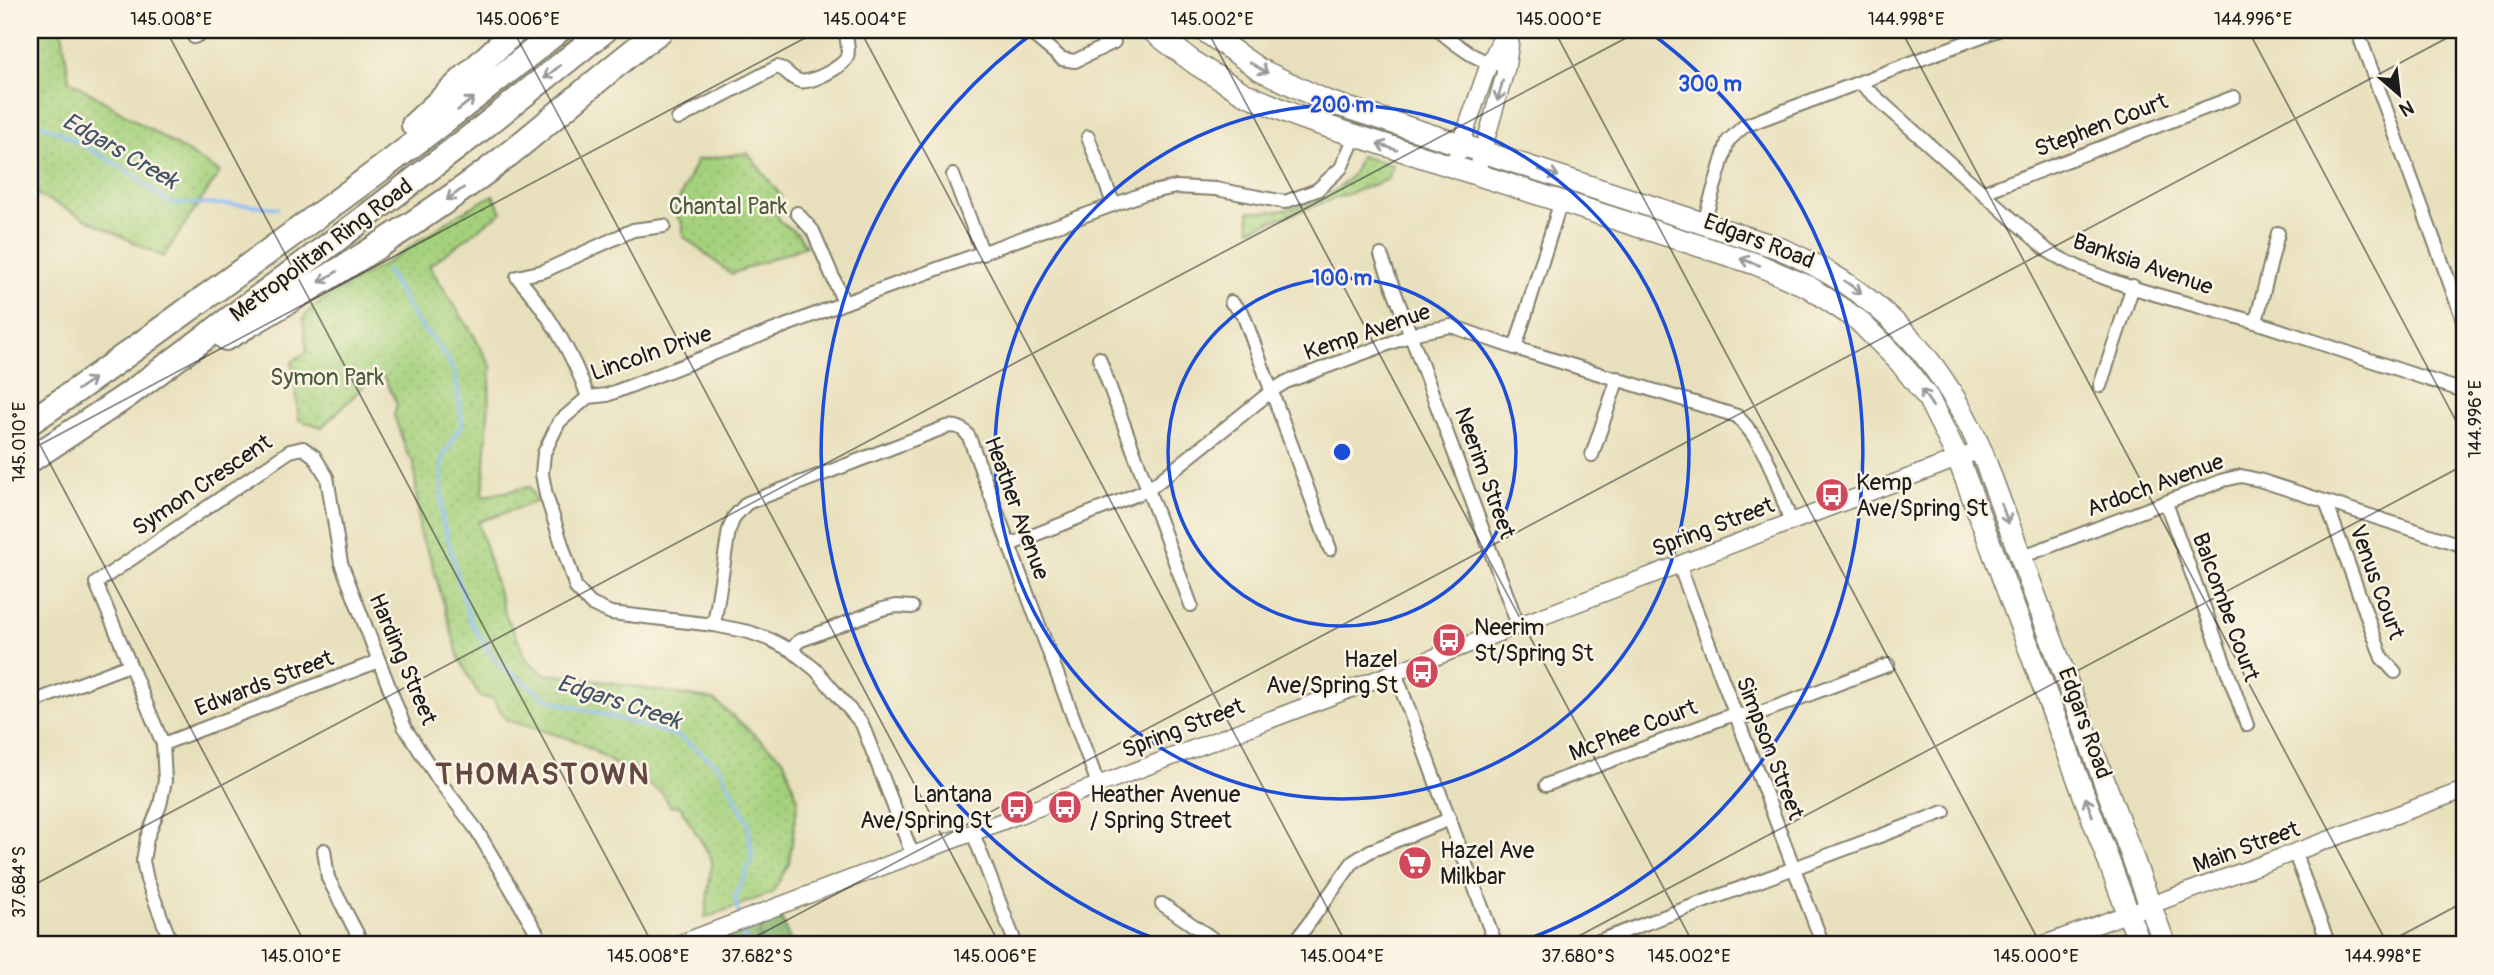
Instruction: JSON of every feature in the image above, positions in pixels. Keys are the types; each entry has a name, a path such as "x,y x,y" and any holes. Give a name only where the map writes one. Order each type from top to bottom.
{"highway":[{"path":"293,235 427,115 516,30"},
{"name":"Metropolitan Ring Road","path":"30,422 106,371 293,235 559,30"},
{"name":"Metropolitan Ring Road","path":"30,460 125,397 415,180 605,30"},
{"path":"125,397 374,249 416,221 529,138 661,30"}],"main road":[{"name":"Edgars Road","path":"1151,30 1196,64 1243,93 1301,118 1756,264 1809,287 1837,304 1882,342 1913,377 1939,416 1958,458 2140,945"},
{"name":"Edgars Road","path":"1203,30 1259,69 1326,101 1704,222 1800,257 1841,279 1904,330 1956,397 1981,450 2165,945"}],"street":[{"path":"194,37 209,30"},
{"path":"678,119 777,67 796,80 813,80 845,61 848,53 848,30"},
{"path":"1027,30 1069,62 1114,42"},
{"path":"1438,30 1461,47 1507,66"},
{"path":"1452,168 1490,61 1505,30"},
{"path":"1476,175 1507,66 1512,30"},
{"path":"1704,222 1728,141 1744,125 1998,30"},
{"path":"2357,30 2464,322"},
{"name":"Banksia Avenue","path":"1860,83 2048,251 2064,261 2133,286 2256,322 2464,391"},
{"name":"Stephen Court","path":"1984,192 2234,97"},
{"path":"1088,137 1113,203"},
{"name":"Lincoln Drive","path":"913,856 862,724 830,683 791,650 749,632 714,625 611,613 591,604 576,588 546,495 542,474 544,453 559,422 588,397 607,395 1113,203 1176,187 1216,189 1284,202 1317,190 1340,168 1355,137"},
{"path":"953,175 982,254"},
{"path":"1515,348 1561,201"},
{"path":"797,213 813,231 844,303"},
{"path":"588,397 581,377 535,297 517,277 544,271 633,230 664,226"},
{"path":"2256,322 2278,233"},
{"name":"Neerim Street","path":"1381,255 1518,625"},
{"path":"2100,386 2133,286"},
{"path":"1231,302 1243,314 1330,548"},
{"name":"Kemp Avenue","path":"1009,545 1148,490 1286,382 1432,328 1451,326 1737,416 1763,447 1791,522"},
{"path":"1099,358 1191,605"},
{"path":"1592,455 1618,378"},
{"name":"Heather Avenue","path":"714,625 729,530 740,508 758,498 946,427 960,428 969,437 1098,784"},
{"name":"Symon Crescent","path":"130,664 96,583 290,451 303,448 314,456 327,477 341,563"},
{"name":"Spring Street","path":"676,945 1981,450"},
{"name":"Ardoch Avenue","path":"2021,556 2241,476 2464,546"},
{"name":"Venus Court","path":"2326,502 2382,658 2395,672"},
{"name":"Balcombe Court","path":"2166,503 2247,725"},
{"name":"Harding Street","path":"341,563 405,728 440,782 476,829 544,945"},
{"name":"Simpson Street","path":"1679,565 1823,945"},
{"path":"791,650 799,641 882,609 912,607"},
{"name":"Edwards Street","path":"163,744 379,661"},
{"path":"30,703 130,664 163,744 166,781 147,838 143,861 147,880 172,945"},
{"name":"McPhee Court","path":"1546,785 1735,714 1752,716 1888,666"},
{"path":"1395,672 1496,945"},
{"name":"Main Street","path":"2042,945 2464,790"},
{"path":"1588,945 1944,812"},
{"path":"1293,945 1353,862 1370,851 1450,819"},
{"path":"973,833 1016,945"},
{"path":"324,850 328,878 363,945"},
{"path":"2295,854 2329,945"},
{"path":"1162,904 1222,945"}],"green space":[{"path":"30,30 62,30 69,80 220,172 163,257 30,191"},
{"name":"Chantal Park","path":"748,153 781,196 776,206 779,221 798,234 806,246 731,274 683,236 683,226 674,211 697,160"},
{"path":"1360,156 1393,165 1387,180 1250,229 1249,211 1290,209 1330,194 1351,176"},
{"name":"Symon Park","path":"493,195 502,212 429,266 491,366 483,496 530,487 536,502 478,522 505,614 528,661 545,674 714,700 784,760 798,800 789,864 772,893 705,918 712,859 679,805 671,807 662,793 577,741 506,720 493,699 480,697 459,658 430,556 420,536 414,463 407,453 394,415 397,404 384,377 375,375 322,427 299,420 292,362 307,351 303,319 311,308"},
{"path":"781,917 792,945 722,945 719,939"}],"waterway":[{"name":"Edgars Creek","path":"30,120 59,132 125,169 169,203 278,208"},
{"name":"Edgars Creek","path":"387,271 415,319 445,354 456,376 462,425 442,458 442,519 470,621 497,663 550,700 678,736 718,765 748,822 752,859 735,897 739,916"},
{"name":"Edgars Creek","path":"741,927 746,945"}],"place":[{"name":"Kemp Ave/Spring St","path":"1832,495"},
{"name":"Neerim St/Spring St","path":"1449,640"},
{"name":"Hazel Ave/Spring St","path":"1422,672"},
{"name":"Lantana Ave/Spring St","path":"1017,807"},
{"name":"Heather Avenue / Spring Street","path":"1065,807"},
{"name":"Hazel Ave Milkbar","path":"1415,863"}],"district":[{"name":"THOMASTOWN","path":"543,774"}]}
